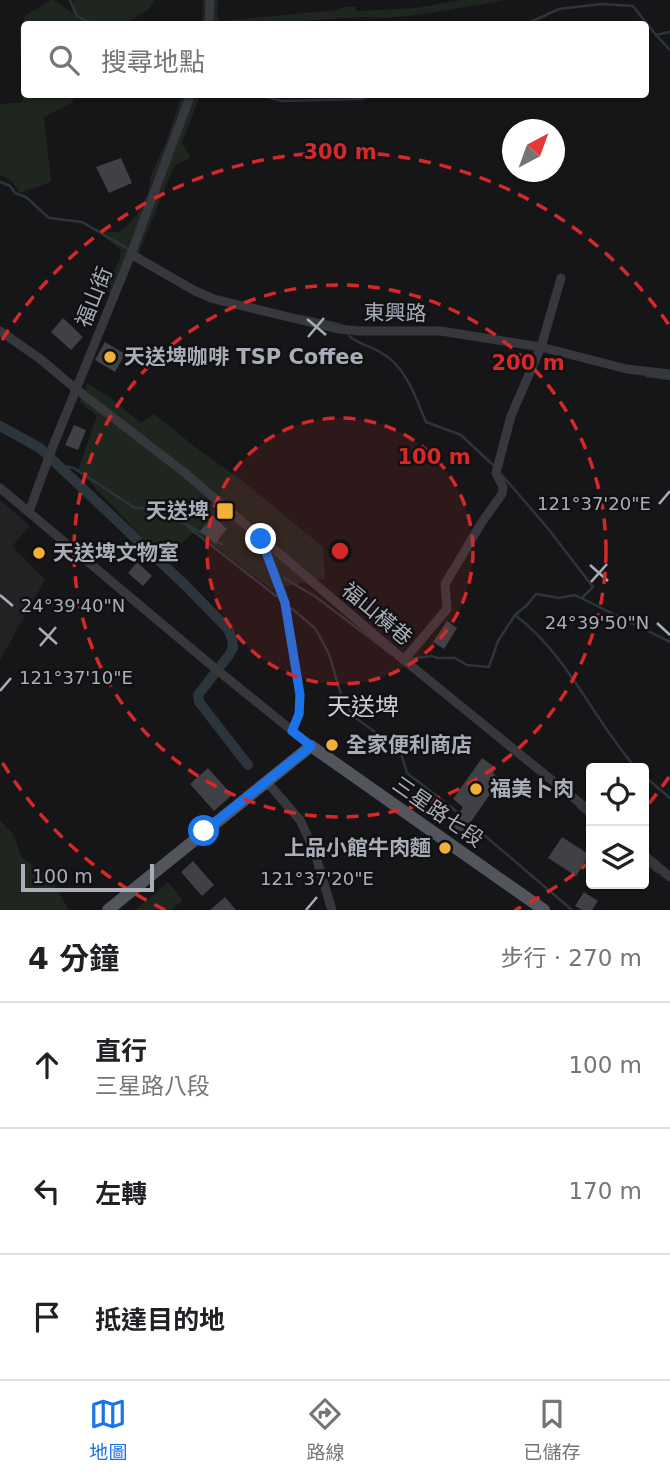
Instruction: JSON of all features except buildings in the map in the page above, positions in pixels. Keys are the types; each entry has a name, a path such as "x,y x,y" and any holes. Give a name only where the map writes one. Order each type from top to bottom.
{"main road":[{"path":"108,910 311,746"},
{"name":"三星路七段","path":"311,746 544,910"}],"street":[{"path":"209,21 210,0"},
{"name":"福山街","path":"29,512 190,98"},
{"name":"東興路","path":"131,254 214,299 338,329 441,331 541,347 627,369 670,374"},
{"path":"404,660 447,609 445,584 502,494 503,487 496,473 511,416 541,347 561,278"},
{"path":"0,331 39,358 76,389"},
{"name":"福山橫巷","path":"76,389 185,473 404,660 586,808"},
{"path":"0,488 311,746"},
{"path":"261,539 285,603 300,695 299,714 292,731"},
{"path":"274,574 296,568"},
{"path":"266,781 300,820 314,850 332,910"},
{"path":"649,859 670,877"}],"shaded area":[{"path":"51,0 72,13 73,0 155,0 149,9 130,21 23,21 26,15"},
{"path":"203,0 218,0 217,15 220,21 202,21"},
{"path":"461,0 506,0 426,14 387,18 304,21 220,21 338,10 343,7 356,7 357,11 415,8"},
{"path":"21,25 21,66 19,29"},
{"path":"23,98 72,98 73,102 44,117 51,182 20,193 12,181 0,175 0,104 23,102"},
{"path":"181,98 199,98 182,143 191,158 174,166 136,262 133,261 118,296 105,291 121,250 90,226 102,231 117,232 123,230 137,215 148,193 151,175"},
{"path":"87,383 141,423 154,414 244,482 323,547 325,579 271,589 194,532 164,560 78,470 97,416 80,402","holes":["213,516 227,529 215,544 200,531"]},
{"path":"0,500 30,526 12,546 45,580 0,660"},
{"path":"0,820 14,835 21,857 50,878 69,910 0,910"},
{"path":"168,882 183,900 171,910 135,910"}],"waterway":[{"path":"70,0 77,16 86,21"},
{"path":"533,21 559,9 601,4 633,6 645,21"},
{"path":"649,26 670,50"},
{"path":"656,35 670,32"},
{"path":"270,98 282,101 365,98"},
{"path":"0,182 26,197 49,218 82,222 130,250"},
{"path":"301,316 342,325"},
{"path":"349,336 380,352 397,365 409,382 426,422 461,435 494,466"},
{"path":"646,376 670,379"},
{"path":"0,426 40,448 228,629 233,648 198,695 199,702 248,765"},
{"path":"59,465 74,468 135,508 163,508 204,534"},
{"path":"501,474 593,587 582,598"},
{"path":"188,527 276,596"},
{"path":"215,541 222,544"},
{"path":"284,578 316,597 391,654"},
{"path":"515,615 536,594 559,598 575,595 670,642"},
{"path":"291,608 315,628 329,654 342,698 353,716 400,750 407,773 460,814"},
{"path":"410,659 431,656 455,658 467,665 489,667 498,641 515,615 550,649 632,763"},
{"path":"649,780 670,798"},
{"path":"578,807 586,814"},
{"path":"470,823 572,910"},
{"path":"649,865 657,872"}],"place":[{"name":"天送埤咖啡 TSP Coffee","path":"110,357"},
{"name":"天送埤","path":"225,511"},
{"name":"天送埤文物室","path":"39,553"},
{"name":"全家便利商店","path":"332,745"},
{"name":"福美卜肉","path":"476,789"},
{"name":"上品小館牛肉麵","path":"445,848"}],"district":[{"name":"天送埤","path":"363,707"}],"route":[{"path":"204,831 311,746 292,731 299,714 300,695 285,603 261,539"}]}
